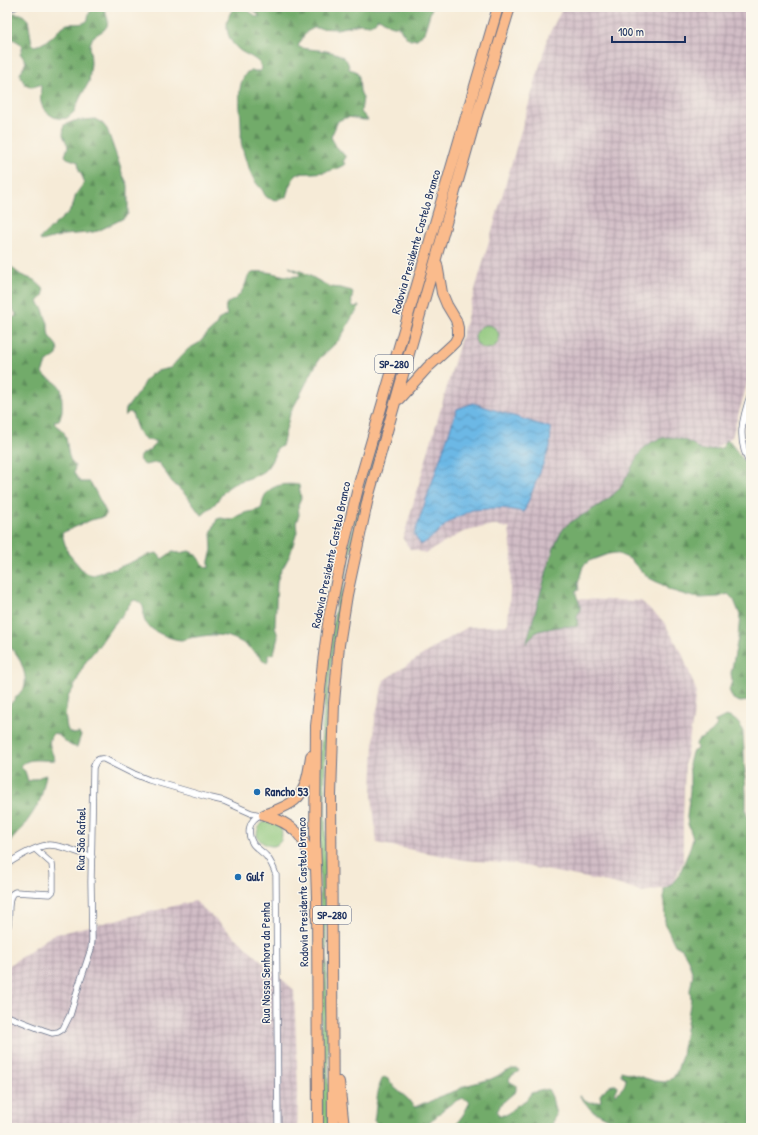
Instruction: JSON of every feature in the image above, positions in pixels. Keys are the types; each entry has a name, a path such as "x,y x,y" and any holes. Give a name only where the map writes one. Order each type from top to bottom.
{"highway":[{"name":"Rodovia Presidente Castelo Branco","path":"318,1128 315,840 316,726 329,618 343,549 359,484 498,7"},
{"name":"Rodovia Presidente Castelo Branco","path":"333,1128 331,795 334,703 338,659 347,595 368,498 473,128 510,7"},
{"path":"396,402 427,368 455,342 458,336 456,320 442,293 436,260"},
{"path":"262,815 289,804 300,794 307,778 316,726"},
{"path":"262,815 275,818 288,824 301,836 310,855 316,897"},
{"path":"333,1024 344,1128"}],"street":[{"path":"7,8 15,7"},
{"path":"751,393 742,424 741,441 746,457 751,466"},
{"name":"Rua São Rafael","path":"7,1016 52,1033 60,1031 66,1023 91,949 93,930 91,897 93,768 94,763 100,758 108,760 149,780 224,801 251,813 262,815"},
{"name":"Rua Nossa Senhora da Penha","path":"262,815 252,821 250,825 250,838 254,845 267,856 276,875 278,1128"},
{"path":"7,864 45,845 53,845 92,857"},
{"path":"7,930 9,922 10,899 12,894 15,892 50,894 53,891 54,874 52,864 35,849"}],"shaded area":[{"path":"563,7 751,7 751,370 732,437 714,449 686,451 639,476 562,534 576,599 641,601 663,621 682,653 696,690 693,719 685,763 683,861 671,887 642,892 613,883 514,864 464,860 377,843 372,795 375,718 384,680 468,627 508,625 512,554 509,528 492,525 463,532 426,553 410,549 403,539 549,34"},
{"path":"195,901 294,990 298,1090 297,1128 7,1128 7,967 52,935"}],"green space":[{"path":"95,7 104,7 108,20 107,26 104,30 93,37 90,44 91,63 89,82 74,112 67,118 61,119 54,117 43,108 40,96 41,86 26,86 21,78 20,74 26,62 20,53 22,50 21,45 7,36 7,14 9,12 21,14 28,20 32,44 34,46 47,41 65,25 85,22 88,20 88,16"},
{"path":"235,7 245,9 257,17 259,16 251,7 432,7 424,33 417,39 410,40 399,27 389,25 378,18 370,25 360,24 337,29 314,28 306,32 298,46 299,47 337,54 343,57 347,62 349,69 356,71 359,77 360,91 363,98 361,112 368,120 351,117 338,121 331,137 335,145 346,157 343,162 345,163 344,165 326,172 296,174 289,187 286,197 280,199 273,200 268,198 257,185 250,172 242,147 240,98 241,84 247,72 260,71 262,68 258,61 238,49 230,39 227,23 231,12"},
{"path":"501,7 505,7 366,486 348,563 339,615 328,693 325,737 329,1128 322,1128 319,769 328,657 333,624 345,558 364,486"},
{"path":"95,119 102,123 107,129 122,173 128,185 128,214 124,218 98,231 64,235 41,241 40,239 42,236 69,212 76,194 84,183 79,170 78,162 65,156 68,146 63,135 64,125 74,121"},
{"path":"7,262 21,275 34,280 43,288 43,296 38,302 43,309 48,323 49,336 57,346 58,351 57,355 46,363 42,373 60,386 62,390 61,415 59,420 55,421 54,423 63,431 65,435 69,456 75,466 74,473 80,482 89,482 92,485 106,512 104,517 91,520 62,533 68,553 84,572 94,575 106,570 115,569 148,555 157,553 162,559 172,552 180,553 189,551 195,554 205,567 209,568 212,550 211,533 217,519 221,518 231,520 244,513 260,509 262,507 265,495 273,488 278,486 289,484 299,485 301,498 298,505 299,515 296,523 297,532 290,555 279,575 277,583 275,626 278,637 274,653 268,655 267,663 249,647 234,638 207,635 185,640 177,640 161,634 147,625 144,620 142,605 135,600 131,602 87,660 68,697 65,715 67,728 69,732 73,734 79,733 81,735 77,747 70,745 54,733 51,736 50,743 55,760 33,760 25,762 21,765 20,767 25,771 28,781 46,775 39,802 21,829 7,844 7,708 24,688 25,680 21,662 9,645 7,616 7,319 15,317 16,314 12,306 9,291 7,289"},
{"path":"289,267 303,272 330,287 352,291 353,305 354,307 359,306 339,340 319,359 290,414 282,446 277,448 267,468 257,475 233,484 223,493 214,505 202,515 187,496 172,482 159,463 145,465 140,461 140,456 152,448 156,441 147,440 140,435 132,413 129,412 125,416 126,409 150,375 157,371 170,368 188,349 199,343 216,326 218,320 227,315 225,307 226,304 240,294 251,274 256,272 266,272 290,276 300,275"},
{"path":"487,325 495,329 499,337 495,345 487,349 479,345 475,337 479,329"},
{"path":"668,437 688,442 703,451 721,448 724,446 726,440 729,441 751,470 751,701 740,702 733,699 729,690 732,681 731,673 738,638 740,615 734,600 728,594 719,597 701,598 669,590 663,585 649,578 630,559 616,553 608,554 589,561 583,566 578,584 579,590 576,590 580,605 577,616 578,626 563,626 538,631 526,644 555,544 563,529 568,524 600,505 616,492 623,484 641,451 657,440"},
{"path":"726,716 737,721 743,732 746,812 751,832 751,1128 635,1128 612,1121 591,1110 579,1095 589,1102 601,1101 600,1095 611,1085 616,1085 617,1087 614,1093 615,1094 624,1086 625,1083 626,1078 621,1075 621,1071 655,1081 665,1082 673,1078 677,1071 682,1055 693,975 687,957 682,949 675,945 665,924 664,889 671,885 679,875 693,838 687,817 690,790 689,764 692,752 697,749 696,744 698,740 709,734 715,728 717,725 714,722"},
{"path":"266,821 281,823 282,838 276,845 269,846 262,842 257,836 259,827"},
{"path":"512,1069 519,1070 509,1079 510,1082 516,1085 516,1091 501,1104 497,1112 499,1115 506,1115 526,1100 531,1093 548,1089 552,1097 556,1115 552,1122 555,1128 453,1128 463,1115 470,1102 463,1098 446,1107 428,1124 422,1126 394,1128 379,1125 374,1121 378,1091 384,1077 388,1079 395,1088 415,1107 428,1103 464,1086 491,1079"}],"water":[{"path":"473,403 551,428 550,447 524,512 502,508 472,510 450,521 421,545 414,535 457,409"}],"place":[{"name":"Rancho 53","path":"257,792"},
{"name":"Gulf","path":"238,877"}]}
